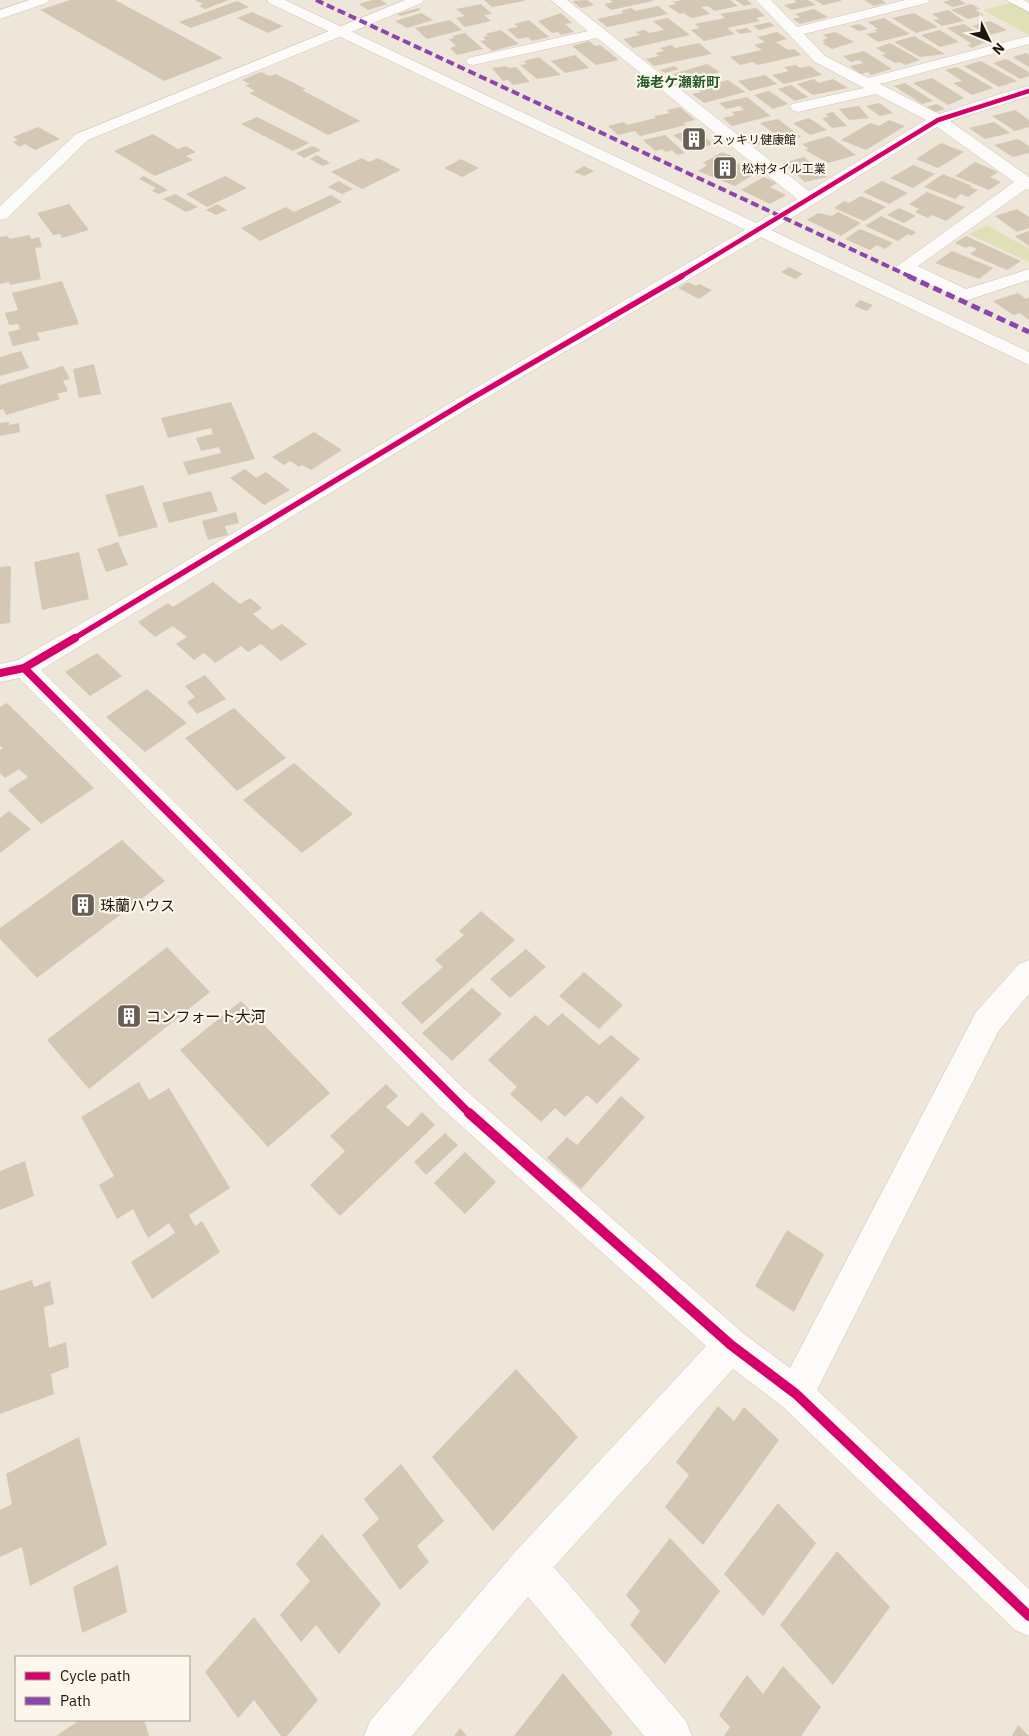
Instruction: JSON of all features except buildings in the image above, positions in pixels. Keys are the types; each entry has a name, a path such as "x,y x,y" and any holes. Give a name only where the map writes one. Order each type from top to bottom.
{"street":[{"path":"0,15 42,0"},
{"path":"274,0 1029,359"},
{"path":"0,215 82,136 417,0"},
{"path":"558,0 808,199"},
{"path":"763,0 820,59 938,120 1027,183 905,267 966,295 1029,274"},
{"path":"794,32 922,0"},
{"path":"1013,0 1029,8"},
{"path":"473,62 599,33"},
{"path":"798,107 1029,40"},
{"path":"1029,91 1008,96 938,120 760,230 12,670 450,1096 731,1345 796,1394 1029,1616"},
{"path":"1008,96 1029,108"},
{"path":"796,1394 987,1022 1029,972"},
{"path":"386,1736 528,1567 731,1345"},
{"path":"528,1567 671,1736"}],"green space":[{"path":"1015,2 1029,9 1029,35 983,10"},
{"path":"987,225 1029,249 1029,262 969,234"}],"marked path":[{"path":"316,0 1029,332"}],"cycle path":[{"path":"0,673 24,668 109,618 467,401 760,230 873,158 938,120 1008,96 1029,91"},
{"path":"24,668 450,1096 731,1345 796,1394 1029,1616"}],"place":[{"name":"スッキリ健康館","path":"694,139"},
{"name":"松村タイル工業","path":"725,168"},
{"name":"珠蘭ハウス","path":"83,905"},
{"name":"コンフォート大河","path":"129,1016"}],"district":[{"name":"海老ケ瀬新町","path":"678,82"}]}
